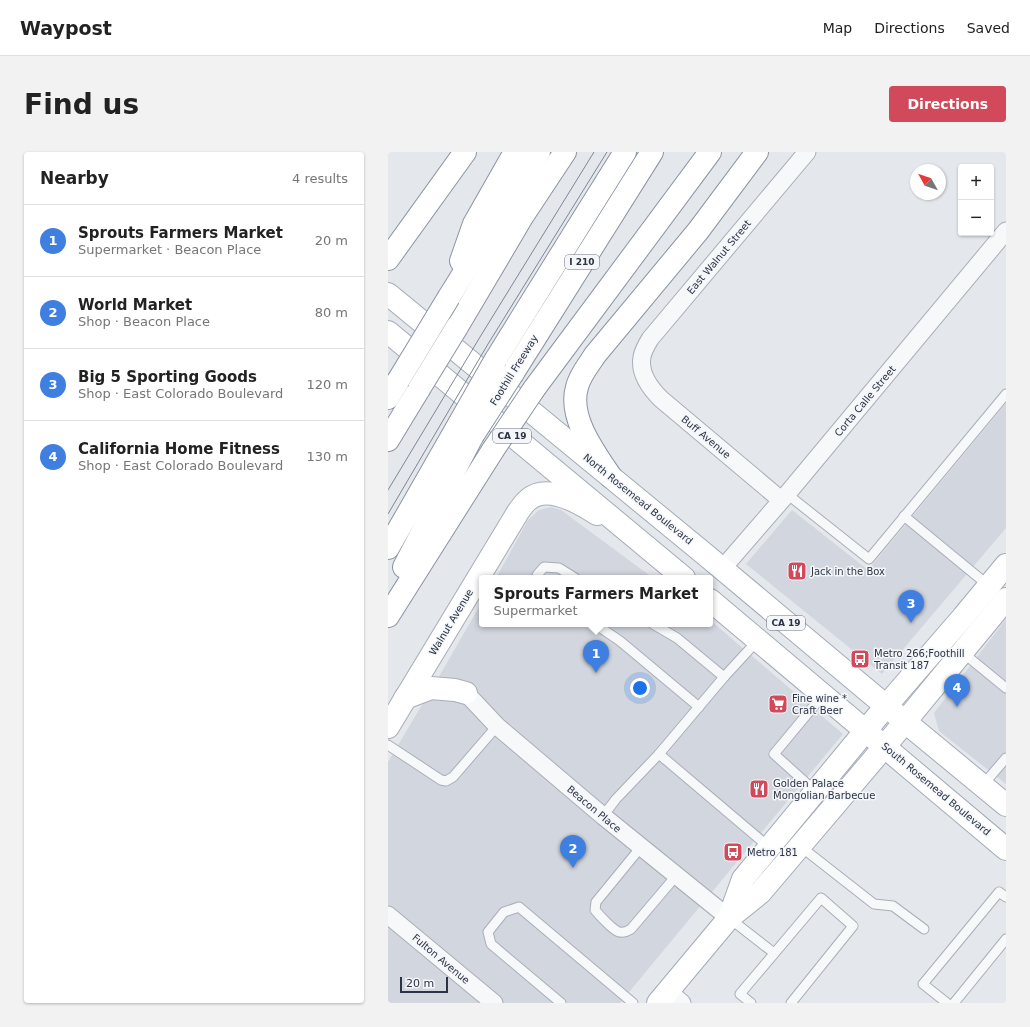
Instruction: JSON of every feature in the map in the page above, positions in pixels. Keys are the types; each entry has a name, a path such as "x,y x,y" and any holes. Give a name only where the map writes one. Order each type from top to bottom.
{"main road":[{"path":"388,258 465,152"},
{"path":"449,297 474,224 515,152"},
{"path":"393,389 539,152"},
{"path":"388,440 522,217 565,152"},
{"path":"505,366 582,219 625,152"},
{"name":"Foothill Freeway","path":"388,596 466,430 505,366 652,152"},
{"path":"388,616 492,450 534,389 710,152"},
{"path":"611,477 590,446 578,418 576,403 577,388 583,372 595,355 698,231 757,152"},
{"name":"North Rosemead Boulevard","path":"388,294 886,706"},
{"name":"CA 19","path":"388,332 680,575"},
{"path":"388,548 466,430"},
{"name":"Walnut Avenue","path":"480,575 518,512 528,499 535,495 545,493 573,500 637,540"},
{"path":"729,918 743,879 886,706 1006,565"},
{"name":"Walnut Avenue","path":"388,727 479,576"},
{"path":"670,999 729,918 760,893 885,746 1006,599"},
{"name":"CA 19","path":"713,602 866,730"},
{"path":"405,698 431,688 454,690 466,693"},
{"name":"CA 19","path":"886,706 1006,806"},
{"name":"South Rosemead Boulevard","path":"866,730 1006,849"}],"street":[{"name":"East Walnut Street","path":"641,367 642,355 650,339 807,152"},
{"name":"Corta Calle Street","path":"722,569 1006,231"},
{"name":"Buff Avenue","path":"641,367 651,389 661,399 784,497"},
{"name":"Beacon Place","path":"466,693 497,726 603,816 729,918"},
{"name":"Fulton Avenue","path":"388,915 492,1002"}],"lane":[{"path":"784,497 869,559 1006,394"},
{"path":"904,516 989,586"},
{"path":"538,575 544,567 559,568 570,575"},
{"path":"599,627 620,641 699,707"},
{"path":"658,627 677,638 724,677"},
{"path":"603,816 616,799 659,754 724,677 758,640"},
{"path":"962,652 1006,688"},
{"path":"815,791 774,754 823,694"},
{"path":"388,745 441,780 446,781 454,777 497,726"},
{"path":"659,754 769,847"},
{"path":"982,786 1006,758"},
{"path":"800,846 874,904 893,906 924,929"},
{"path":"641,847 596,902 595,910 618,932 626,932 631,929 676,876"},
{"path":"947,1003 923,984 999,892 1006,897"},
{"path":"751,1003 740,994 821,898 852,926 791,1003"},
{"path":"561,1003 491,944 488,932 504,912 519,907 633,1003"},
{"path":"729,918 774,953"},
{"path":"954,1003 1006,939"}],"shaded area":[{"path":"1006,403 1006,528 882,674 746,564 792,510 868,570"},
{"path":"551,507 561,510 649,575 498,575 528,520 539,510"},
{"path":"479,607 479,627 713,627 713,623 843,734 620,1003 388,1003 388,762"},
{"path":"1006,619 1006,784 939,731 934,713"}],"tram line":[{"path":"388,490 594,152"},
{"path":"388,514 488,344 607,152"}],"place":[{"name":"Jack in the Box","path":"797,571"},
{"name":"Big 5 Sporting Goods","path":"911,623"},
{"name":"Metro 266;Foothill Transit 187","path":"860,659"},
{"name":"Sprouts Farmers Market","path":"596,673"},
{"name":"Fine wine * Craft Beer","path":"778,704"},
{"name":"California Home Fitness","path":"957,707"},
{"name":"Golden Palace Mongolian Barbecue","path":"759,789"},
{"name":"Metro 181","path":"733,852"},
{"name":"World Market","path":"573,868"}]}
